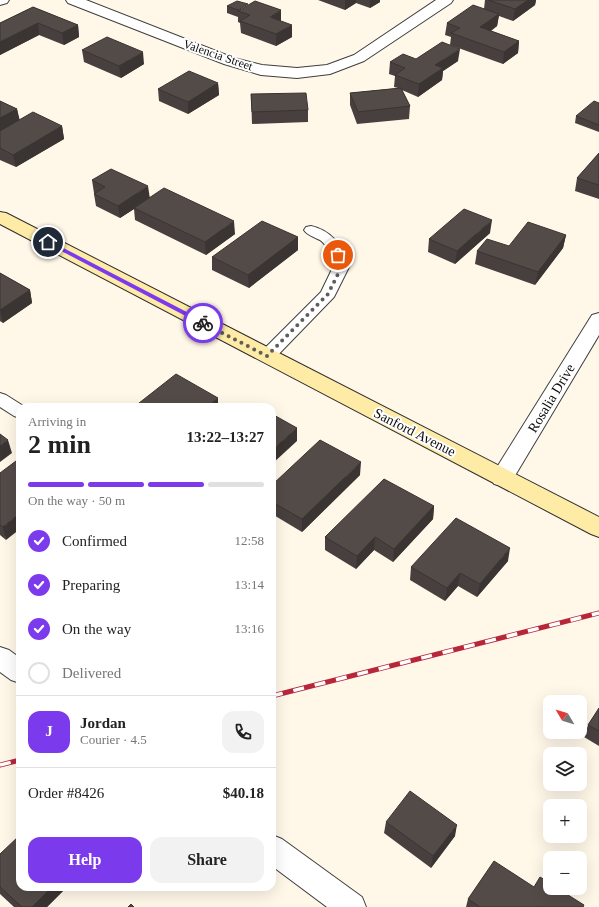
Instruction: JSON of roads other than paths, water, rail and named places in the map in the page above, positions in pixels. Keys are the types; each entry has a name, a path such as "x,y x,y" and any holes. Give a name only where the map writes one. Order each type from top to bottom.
{"main road":[{"name":"Sanford Avenue","path":"2,220 599,528"}],"street":[{"name":"Valencia Street","path":"73,0 229,61 261,70 297,73 330,69 359,58 446,0"},
{"name":"Rosalia Drive","path":"502,478 599,319"},
{"path":"0,658 16,669"},
{"path":"276,852 351,907"}],"lane":[{"path":"267,356 328,294 342,266 333,244 325,236 311,230"},
{"path":"0,399 16,409"}],"railway":[{"path":"276,695 599,613"},
{"path":"0,765 16,761"}]}
